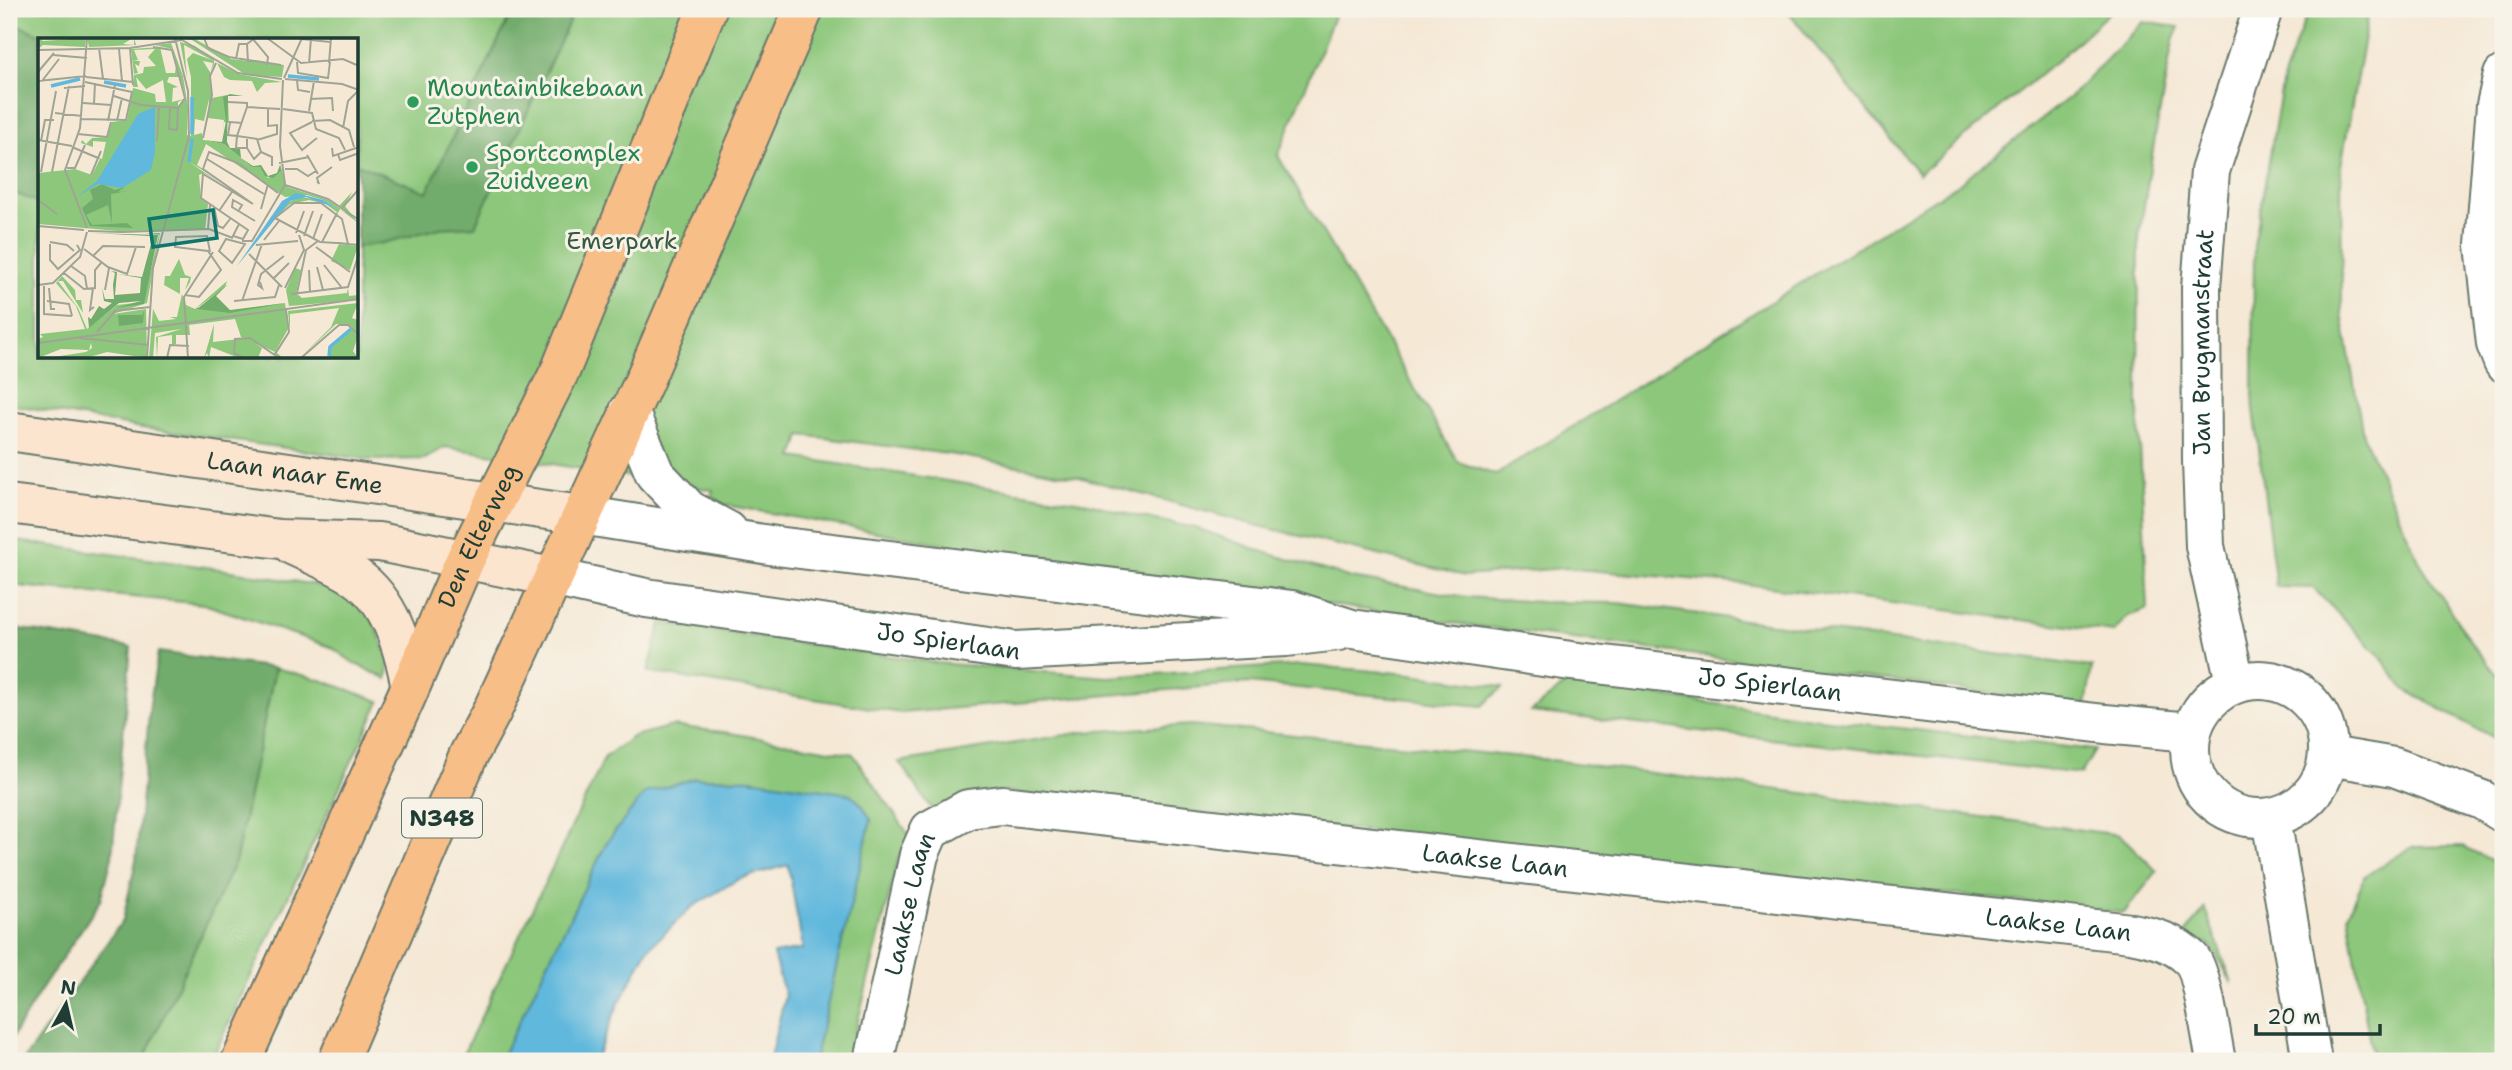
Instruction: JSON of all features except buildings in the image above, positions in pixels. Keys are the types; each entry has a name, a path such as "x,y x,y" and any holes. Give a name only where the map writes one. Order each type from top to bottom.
{"main road":[{"name":"Den Elterweg","path":"241,1061 465,560 561,369 707,9"},
{"name":"N348","path":"338,1061 469,754 492,711 629,411 804,9"}],"street":[{"name":"Jan Brugmanstraat","path":"2235,682 2205,546 2201,288 2210,171 2263,9"},
{"path":"2503,75 2497,105 2485,245 2496,344 2503,362"},
{"name":"Jo Spierlaan","path":"629,411 655,474 689,510 749,542"},
{"name":"Laan naar Eme","path":"9,431 581,515"},
{"path":"9,504 280,540 379,542 552,577"},
{"name":"Jo Spierlaan","path":"581,515 749,542 1292,610 1352,629 1571,661 2190,732"},
{"path":"280,540 356,578 383,606 403,648 410,682"},
{"name":"Jo Spierlaan","path":"552,577 646,598 1016,650 1286,637 1352,629"},
{"path":"2263,679 2290,686 2312,703 2326,728 2329,756 2323,778 2310,797 2292,810 2271,818 2243,817 2218,806 2199,785 2189,759 2190,732 2200,710 2215,694 2235,682 2263,679"},
{"path":"2329,756 2394,767 2482,800 2503,813"},
{"name":"Laakse Laan","path":"874,1061 919,855 930,830 968,809 1002,805 2162,938 2193,960 2216,1061"},
{"path":"2271,818 2312,1061"}],"green space":[{"name":"Emerpark","path":"9,9 1337,9 1278,156 1458,462 1496,475 1957,185 2071,96 2143,22 2179,27 2173,41 2139,237 2138,403 2148,609 2128,616 2114,632 1746,584 1565,568 1465,576 1259,526 1079,477 956,455 801,435 793,457 1089,503 1131,515 1196,528 1351,578 1467,597 1618,603 2092,667 2086,706 1467,625 1050,563 725,505 711,496 713,490 445,447 425,459 371,460 142,428 9,404"},
{"path":"513,9 575,9 475,226 440,228 359,247 359,165 427,192"},
{"path":"1786,9 2113,9 2059,59 1919,174"},
{"path":"2309,9 2369,9 2341,166 2342,314 2363,435 2419,561 2471,643 2503,682 2503,743 2405,690 2379,655 2313,588 2276,587 2253,401 2254,246 2284,74"},
{"path":"9,22 50,38 38,38 38,202 9,191"},
{"path":"9,540 213,568 334,588 362,596 390,660 387,679 355,664 331,647 204,604 9,585"},
{"path":"661,623 938,663 1107,677 1301,665 1411,674 1503,687 1482,706 1249,683 901,713 648,672"},
{"path":"9,627 131,647 112,857 101,900 9,1043"},
{"path":"158,652 275,668 236,859 143,1061 23,1061 123,920 136,860 150,703"},
{"path":"275,668 321,680 380,701 211,1061 143,1061 236,859"},
{"path":"1568,682 1811,718 2095,750 2081,774 1531,712"},
{"path":"1192,725 1552,760 2120,835 2157,871 2124,913 998,791 934,812 899,762 1084,732"},
{"path":"672,726 853,754 911,838 899,856 848,1061 814,1061 871,820 750,779 696,778 645,793 607,842 500,1061 460,1061 605,757 634,736"},
{"path":"2462,846 2503,866 2503,1061 2373,1061 2348,915 2365,876 2412,847"},
{"path":"2205,909 2232,983 2211,946 2184,935"}],"water":[{"path":"696,778 750,779 850,794 862,805 871,820 814,1061 769,1061 785,996 773,954 803,949 788,865 739,879 692,907 648,949 618,1005 595,1061 500,1061 607,842 645,793"}],"place":[{"name":"Mountainbikebaan Zutphen","path":"413,102"},
{"name":"Sportcomplex Zuidveen","path":"472,167"}]}
